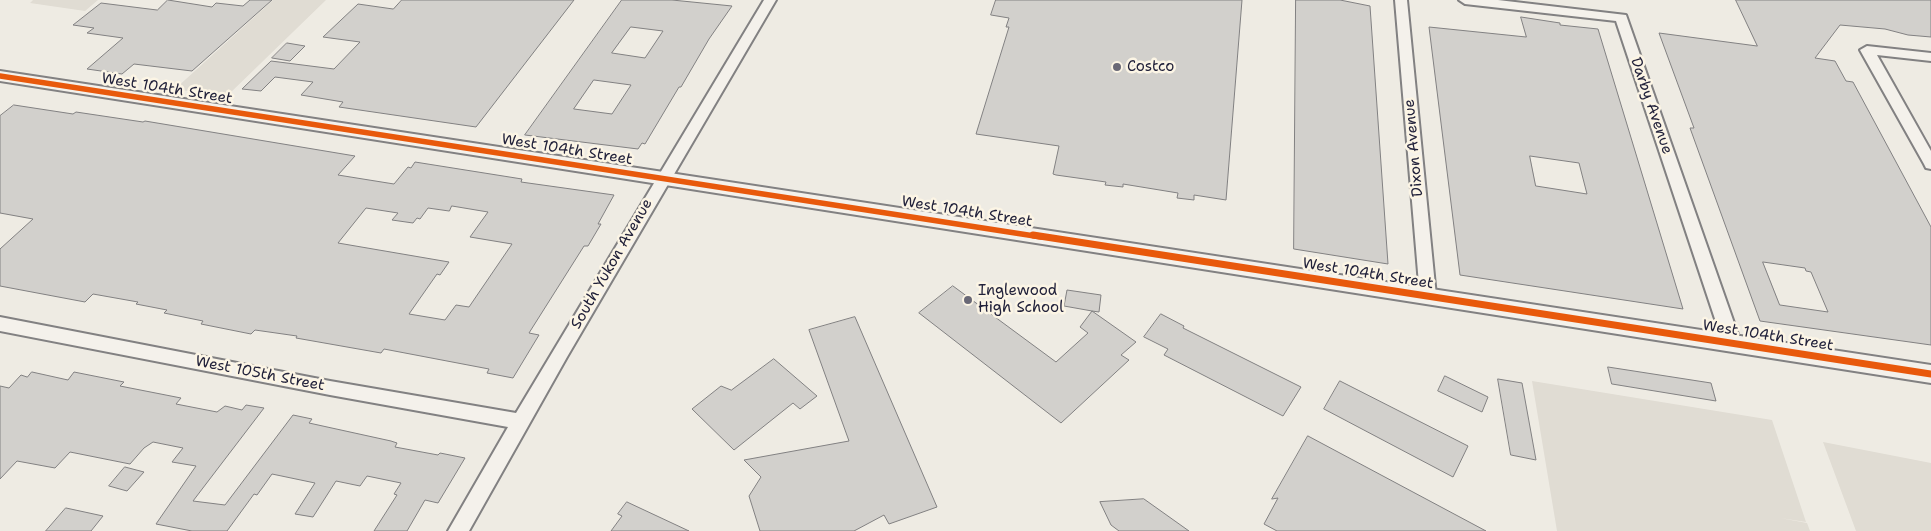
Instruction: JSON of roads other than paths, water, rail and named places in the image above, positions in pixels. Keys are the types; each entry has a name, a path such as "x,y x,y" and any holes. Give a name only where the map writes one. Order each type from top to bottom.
{"street":[{"name":"South Yukon Avenue","path":"458,531 770,0"},
{"name":"Dixon Avenue","path":"1401,0 1428,296"},
{"name":"Darby Avenue","path":"1465,0 1621,18 1732,343"},
{"path":"1931,57 1867,50 1931,164"},
{"name":"West 104th Street","path":"0,76 1931,374"},
{"name":"West 105th Street","path":"0,324 330,388 521,422"}],"place":[{"name":"Costco","path":"1117,67"},
{"name":"Inglewood High School","path":"968,300"}]}
